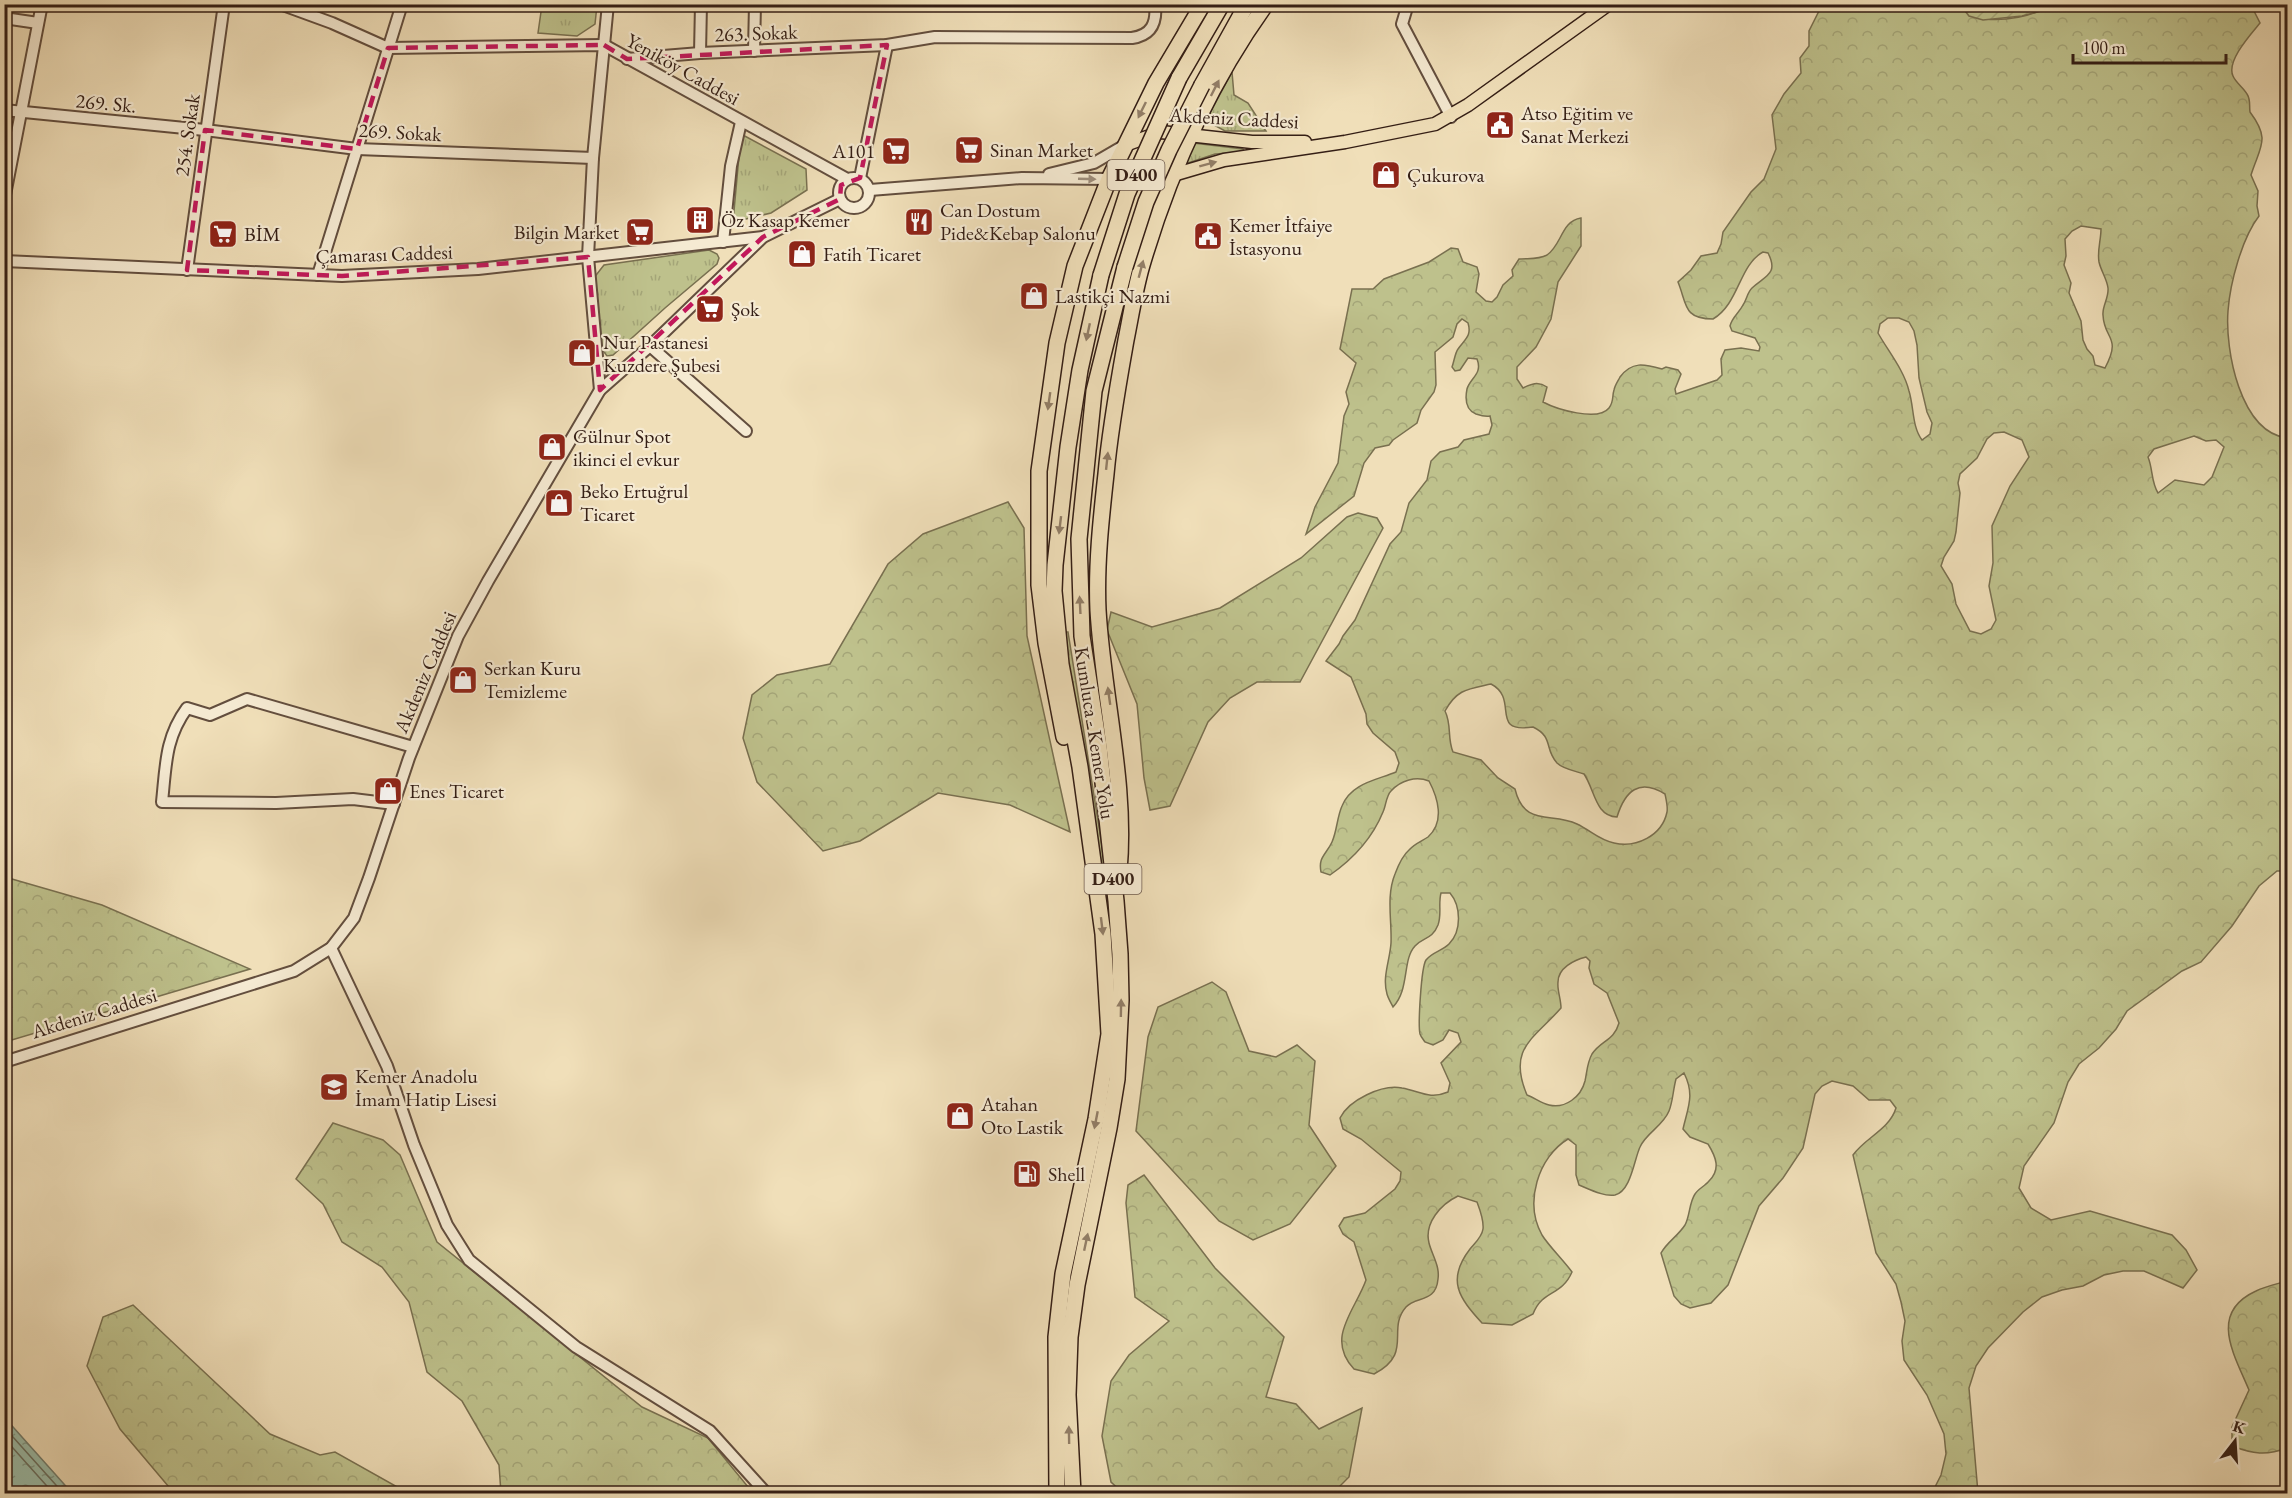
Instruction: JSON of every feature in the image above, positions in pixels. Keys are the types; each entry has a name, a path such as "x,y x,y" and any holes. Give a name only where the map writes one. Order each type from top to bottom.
{"highway":[{"path":"1090,839 1076,789 1046,643 1039,585 1039,471 1057,343 1075,266 1109,179 1125,145 1156,83 1203,4"},
{"name":"Kumluca - Kemer Yolu","path":"1057,1494 1056,1337 1064,1274 1096,1119 1109,1034 1103,934 1061,664 1054,591 1055,564 1078,381 1101,275 1127,194 1179,78 1222,4"},
{"name":"Kumluca - Kemer Yolu","path":"1073,1494 1068,1395 1070,1337 1077,1285 1109,1128 1117,1079 1120,1035 1120,954 1116,901 1099,746 1082,636 1079,539 1094,391 1125,267 1146,202 1202,85 1247,4"},
{"name":"Kumluca - Kemer Yolu","path":"1116,901 1122,840 1110,705 1099,618 1099,549 1110,434 1142,266 1173,175 1191,134 1226,67 1266,4"}],"main road":[{"name":"Akdeniz Caddesi","path":"1109,179 1144,179 1173,175 1224,160 1345,142 1435,124 1451,117 1610,4"},
{"name":"Akdeniz Caddesi","path":"1125,145 1161,132 1252,142 1345,142"}],"street":[{"path":"4,200 42,4"},
{"name":"254. Sokak","path":"187,270 224,4"},
{"name":"Yeniköy Caddesi","path":"280,4 332,23 388,48 604,45 847,179"},
{"path":"318,275 402,4"},
{"path":"600,390 588,257 593,158 608,4"},
{"path":"699,53 701,4"},
{"path":"754,51 755,4"},
{"name":"263. Sokak","path":"627,59 699,53 887,45 934,38 1141,37 1153,27 1156,19 1155,4"},
{"path":"1408,4 1402,24 1451,117"},
{"path":"4,18 38,23"},
{"path":"860,178 887,45"},
{"name":"269. Sk.","path":"4,110 205,130"},
{"path":"723,242 731,166 741,122"},
{"name":"269. Sokak","path":"205,130 357,149 593,158"},
{"name":"Akdeniz Caddesi","path":"1022,178 1094,163 1125,145"},
{"path":"860,178 870,190 869,197 866,204 859,208 852,208 840,199 841,184 847,179 860,178"},
{"name":"Akdeniz Caddesi","path":"870,190 1022,178 1109,179"},
{"name":"Akdeniz Caddesi","path":"4,1062 294,971 331,948 354,918 413,747 459,636 488,581 600,390 650,346 763,237 840,199"},
{"name":"Çamarası Caddesi","path":"4,261 342,276 478,269 763,237"},
{"path":"650,346 746,431"},
{"path":"394,804 353,800 276,803 162,802 168,746 175,724 188,708 210,715 247,699 413,747"},
{"path":"331,948 387,1066 414,1145 447,1225 469,1260 576,1347 710,1431 767,1494"}],"highlighted area":[{"path":"604,45 627,59 887,45 860,178 841,185 840,199 763,237 600,390 588,257 342,276 187,270 205,130 357,149 388,48"}],"green space":[{"path":"1964,4 2046,5 2041,11 2022,16 1983,20 1969,16"},
{"path":"542,5 597,5 595,24 577,36 538,33"},
{"path":"1825,5 1964,5 1983,19 2009,19 2035,13 2046,5 2255,5 2253,9 2260,23 2240,48 2232,70 2234,78 2248,96 2250,112 2260,130 2262,143 2251,175 2258,191 2259,216 2247,236 2234,274 2229,300 2228,327 2233,367 2247,405 2258,421 2271,432 2287,438 2287,871 2277,871 2259,886 2232,926 2201,962 2182,971 2127,1011 2116,1029 2099,1048 2079,1064 2068,1082 2054,1123 2024,1166 2019,1188 2031,1208 2051,1220 2090,1211 2172,1235 2186,1250 2197,1270 2183,1288 2144,1271 2123,1271 2104,1275 2083,1286 2042,1297 2023,1312 1988,1348 1976,1366 1969,1388 1978,1493 1932,1493 1941,1475 1946,1454 1944,1434 1927,1395 1904,1360 1902,1341 1905,1321 1901,1302 1896,1284 1876,1253 1853,1155 1883,1128 1893,1116 1896,1108 1890,1100 1869,1100 1853,1086 1832,1081 1822,1086 1815,1094 1803,1148 1783,1178 1759,1206 1728,1285 1711,1303 1690,1308 1681,1304 1674,1296 1661,1253 1685,1225 1696,1192 1713,1176 1716,1167 1715,1158 1708,1144 1690,1137 1683,1129 1690,1095 1684,1073 1676,1079 1669,1111 1663,1121 1643,1142 1625,1188 1620,1192 1615,1195 1606,1195 1579,1185 1576,1175 1576,1145 1568,1139 1549,1157 1537,1182 1534,1209 1542,1235 1572,1272 1563,1286 1542,1300 1533,1314 1512,1325 1482,1323 1467,1305 1458,1288 1457,1279 1463,1260 1481,1235 1483,1222 1477,1202 1458,1196 1440,1209 1431,1221 1428,1236 1438,1270 1436,1287 1430,1296 1406,1307 1398,1324 1398,1341 1393,1358 1374,1374 1354,1369 1346,1358 1342,1346 1345,1324 1366,1280 1354,1242 1343,1234 1339,1226 1344,1218 1365,1213 1395,1189 1400,1181 1401,1172 1361,1139 1343,1129 1340,1118 1344,1111 1358,1100 1385,1088 1402,1088 1430,1095 1448,1092 1450,1083 1441,1063 1461,1042 1458,1033 1449,1030 1443,1040 1433,1045 1425,1042 1420,1034 1420,997 1426,960 1453,939 1458,926 1458,911 1450,893 1441,893 1438,925 1430,936 1418,943 1411,952 1402,992 1393,1007 1387,994 1385,981 1391,943 1392,882 1404,855 1428,837 1437,824 1437,802 1429,781 1414,779 1399,784 1389,793 1379,822 1361,848 1330,875 1321,872 1322,859 1332,842 1340,810 1346,798 1365,783 1396,772 1399,763 1395,752 1373,733 1367,724 1366,714 1351,677 1326,661 1355,620 1390,544 1401,532 1409,503 1427,480 1431,461 1440,452 1458,447 1464,440 1489,434 1492,425 1490,416 1476,414 1467,404 1467,389 1477,372 1477,359 1468,358 1460,370 1455,371 1452,367 1457,351 1469,331 1468,323 1462,319 1457,324 1453,337 1435,352 1436,385 1434,392 1421,410 1417,423 1389,445 1375,448 1364,463 1354,496 1306,534 1315,507 1338,463 1344,416 1349,404 1346,392 1356,363 1340,349 1352,289 1373,289 1384,279 1429,262 1451,248 1458,249 1463,262 1477,267 1479,274 1476,292 1486,301 1492,302 1503,285 1513,276 1512,270 1519,259 1544,257 1552,251 1565,228 1574,220 1581,218 1581,246 1558,282 1551,319 1536,347 1517,367 1517,379 1523,388 1535,384 1544,385 1547,387 1543,402 1567,411 1596,414 1609,408 1620,377 1634,366 1644,365 1662,369 1666,367 1678,370 1681,374 1675,389 1676,394 1717,380 1722,375 1721,359 1725,350 1741,348 1759,351 1760,347 1755,338 1732,331 1730,326 1750,290 1769,274 1772,266 1771,260 1768,253 1763,252 1755,258 1728,304 1713,319 1691,313 1678,282 1701,256 1717,253 1723,232 1751,192 1764,179 1776,149 1772,115 1784,94 1801,73 1800,58 1809,46 1809,31 1819,11","holes":["2081,226 2101,229 2098,254 2108,288 2103,315 2112,344 2110,358 2105,368 2095,365 2093,356 2087,349 2083,340 2081,321 2069,293 2071,283 2064,265 2065,239","1888,318 1899,318 1909,322 1914,331 1919,378 1932,423 1930,434 1922,440 1916,429 1907,383 1878,333 1880,324","2004,432 2022,440 2029,457 2010,486 1992,526 1993,563 1989,586 1996,620 1991,629 1981,634 1970,631 1956,604 1952,584 1941,566 1954,541 1956,532 1960,474 1977,458 1987,439 1994,433","2194,436 2206,441 2216,440 2224,447 2212,477 2204,485 2175,480 2158,493 2148,457 2154,449","1491,684 1499,690 1508,720 1512,725 1519,728 1533,727 1540,731 1557,763 1584,774 1596,801 1610,816 1617,817 1624,800 1640,787 1656,789 1665,794 1667,812 1660,828 1639,842 1614,843 1604,840 1577,824 1532,814 1525,809 1515,789 1498,778 1481,760 1453,752 1445,711 1459,694","1586,957 1590,961 1589,968 1594,984 1607,993 1619,1023 1611,1037 1592,1054 1583,1087 1576,1097 1561,1105 1549,1105 1527,1095 1520,1066 1522,1055 1533,1037 1561,1008 1559,977 1568,965"]},
{"path":"1232,72 1234,95 1248,103 1266,131 1225,131 1214,125 1210,113"},
{"path":"741,134 806,169 807,190 771,213 733,222"},
{"path":"1193,143 1243,149 1245,152 1215,154 1185,164"},
{"path":"709,250 717,254 719,258 717,264 613,355 607,356 599,345 593,279 604,265"},
{"path":"1008,502 1024,528 1027,636 1070,832 1010,805 938,793 860,841 823,851 757,782 743,738 752,695 777,675 830,664 888,564 923,534"},
{"path":"1358,513 1377,518 1383,528 1300,682 1257,682 1230,698 1208,722 1170,806 1150,810 1144,778 1137,704 1107,630 1111,612 1152,627 1220,608 1301,558 1347,517"},
{"path":"1063,632 1068,632 1108,884 1115,968 1111,1083 1081,1229 1068,1493 1062,1494 1060,1346 1111,969 1105,885"},
{"path":"5,877 102,905 250,969 5,1042"},
{"path":"1212,982 1226,992 1249,1051 1276,1057 1297,1045 1315,1061 1309,1125 1336,1166 1290,1224 1253,1240 1219,1221 1136,1131 1148,1037 1158,1007"},
{"path":"333,1123 383,1140 400,1155 437,1242 642,1407 708,1438 753,1493 501,1493 499,1465 462,1401 427,1372 409,1302 382,1267 342,1242 323,1204 296,1179"},
{"path":"1144,1175 1215,1268 1284,1337 1266,1397 1296,1404 1319,1429 1362,1408 1349,1477 1333,1493 1123,1493 1111,1482 1102,1436 1111,1381 1129,1355 1169,1321 1135,1297 1126,1203 1128,1185"},
{"path":"2287,1281 2287,1448 2266,1453 2246,1451 2232,1446 2232,1427 2249,1390 2232,1349 2229,1322 2241,1300 2260,1289"},
{"path":"133,1305 270,1434 320,1455 335,1452 408,1493 174,1493 120,1429 87,1366 103,1317"}],"water":[{"path":"5,1418 72,1493 5,1493"}],"place":[{"name":"Atso Eğitim ve Sanat Merkezi","path":"1500,125"},
{"name":"Sinan Market","path":"969,150"},
{"name":"A101","path":"896,151"},
{"name":"Çukurova","path":"1386,175"},
{"name":"Öz Kasap Kemer","path":"700,220"},
{"name":"Can Dostum Pide&Kebap Salonu","path":"919,222"},
{"name":"Bilgin Market","path":"640,232"},
{"name":"BİM","path":"223,234"},
{"name":"Kemer İtfaiye İstasyonu","path":"1208,236"},
{"name":"Fatih Ticaret","path":"802,254"},
{"name":"Lastikçi Nazmi","path":"1034,296"},
{"name":"Şok","path":"710,309"},
{"name":"Nur Pastanesi Kuzdere Şubesi","path":"582,353"},
{"name":"Gülnur Spot ikinci el evkur","path":"552,447"},
{"name":"Beko Ertuğrul Ticaret","path":"559,503"},
{"name":"Serkan Kuru Temizleme","path":"463,680"},
{"name":"Enes Ticaret","path":"388,791"},
{"name":"Kemer Anadolu İmam Hatip Lisesi","path":"334,1087"},
{"name":"Atahan Oto Lastik","path":"960,1116"},
{"name":"Shell","path":"1027,1174"}]}
